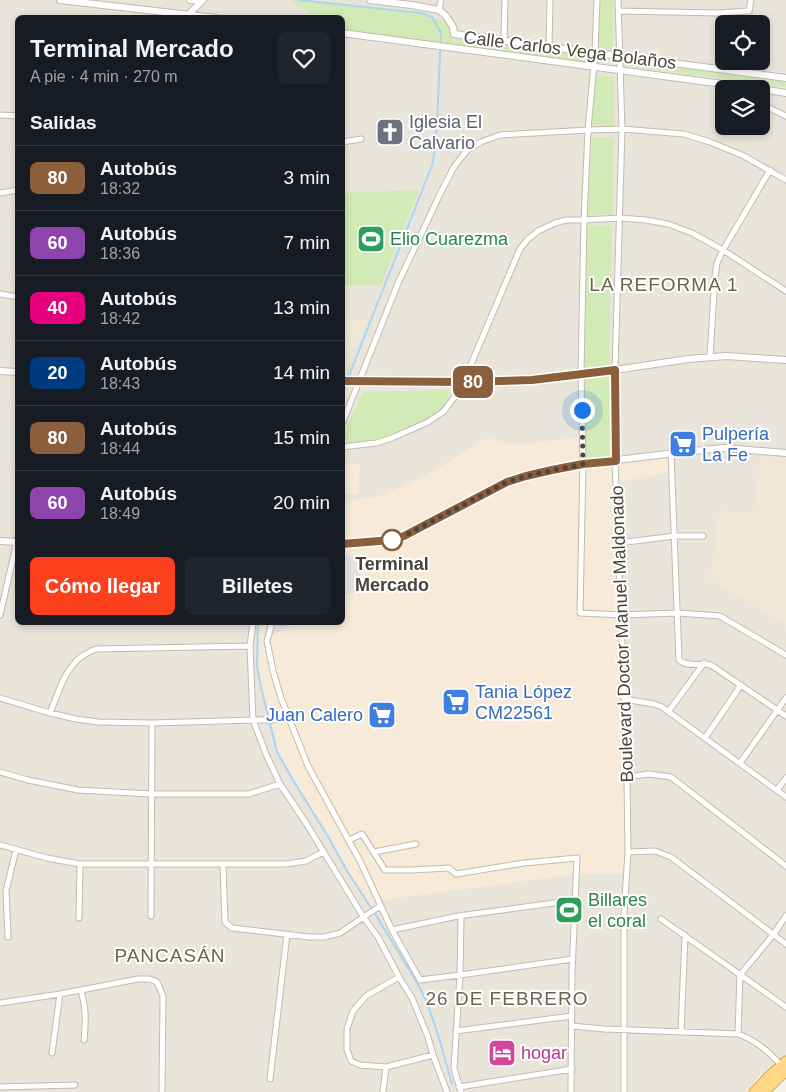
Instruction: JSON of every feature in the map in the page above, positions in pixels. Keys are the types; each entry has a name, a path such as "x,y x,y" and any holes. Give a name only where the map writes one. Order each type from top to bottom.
{"highway":[{"path":"754,1092 784,1066"},
{"path":"764,1092 784,1066"}],"street":[{"path":"60,0 173,15 194,15"},
{"path":"190,0 202,1"},
{"path":"370,0 388,1 440,10 440,0"},
{"path":"504,41 505,0"},
{"path":"549,47 550,0"},
{"name":"Boulevard Doctor Manuel Maldonado","path":"597,0 596,53 588,130 584,220 580,613 621,615"},
{"name":"Boulevard Doctor Manuel Maldonado","path":"618,0 622,130 615,370 616,461 628,852 624,914 624,1092"},
{"path":"619,11 749,12 751,0"},
{"path":"189,14 202,1"},
{"name":"Calle Carlos Vega Bolaños","path":"440,10 453,27 454,34 786,78"},
{"name":"Calle Carlos Vega Bolaños","path":"345,33 715,83"},
{"path":"448,47 454,34"},
{"name":"Calle Carlos Vega Bolaños","path":"770,90 786,92"},
{"path":"770,108 786,116"},
{"path":"0,115 15,116"},
{"path":"345,416 399,281 445,184 464,154 481,142 500,136 588,130 670,133 710,142 737,153 786,180"},
{"path":"345,142 360,139"},
{"path":"710,357 717,263 770,170"},
{"path":"0,193 15,190"},
{"path":"345,447 376,443 392,438 428,422 443,412 455,397 463,382 520,249 538,231 554,223 566,220 619,218 668,224 692,233 723,250 786,292"},
{"path":"0,294 15,296"},
{"path":"345,381 463,382 532,380 710,357 726,356 786,360"},
{"path":"0,371 15,372"},
{"path":"345,544 392,540 404,536 507,482 583,464 724,448 786,453"},
{"path":"671,453 679,660 684,664 704,663 711,665 786,716"},
{"path":"618,543 674,536 703,536"},
{"path":"0,541 15,540"},
{"path":"0,615 15,549"},
{"path":"621,615 678,614 720,616 786,655"},
{"path":"253,625 250,646 255,720 266,754 280,784 364,918 378,937 412,998 447,1092"},
{"path":"271,625 267,641 273,671 287,715 308,766 361,863 379,907 420,980 573,959"},
{"path":"50,713 71,668 82,656 96,649 250,646"},
{"path":"668,712 704,663"},
{"path":"705,738 741,685"},
{"path":"0,698 76,720 98,722 152,723 273,720 287,715"},
{"path":"740,763 786,698"},
{"path":"624,700 654,704 662,707 786,797"},
{"path":"151,916 152,723"},
{"path":"0,772 78,790 152,794 249,794 280,784"},
{"path":"627,777 649,774 670,777 786,866"},
{"path":"777,790 786,778"},
{"path":"349,840 362,834 385,870 448,868 456,874 524,863 577,858 571,1092"},
{"path":"374,852 416,844"},
{"path":"0,845 47,858 80,864 286,864 306,861 323,852"},
{"path":"8,937 6,891 16,850"},
{"path":"628,852 655,851 671,857 786,944"},
{"path":"79,918 80,864"},
{"path":"223,864 225,922 232,928 324,937 340,933 379,907"},
{"path":"392,930 461,916 576,900"},
{"path":"461,916 460,976 454,1068 460,1089 572,1069"},
{"path":"738,1034 740,975 786,916"},
{"path":"661,920 786,1007"},
{"path":"270,1079 287,934"},
{"path":"681,1032 684,935"},
{"path":"399,977 366,996 353,1011 347,1029 347,1050 351,1061 360,1065 386,1067 433,1055"},
{"path":"0,1003 138,979 150,979 157,982 163,996 162,1092"},
{"path":"80,990 86,1019 84,1040"},
{"path":"52,1053 60,994"},
{"path":"456,1031 572,1016"},
{"path":"572,1026 738,1034 752,1040 784,1066"},
{"path":"383,1092 386,1067"},
{"path":"0,1087 75,1085"}],"shaded area":[{"path":"0,0 786,0 786,1059 760,1075 747,1092 0,1092"},
{"path":"345,319 366,320 345,372"},
{"path":"345,391 356,391 345,419"},
{"path":"580,437 583,464 671,453 672,471 617,483 627,777 627,873 577,874 382,900 380,906 373,911 347,871 277,752 257,667 258,625 345,625 345,502 381,496 427,475 487,438 516,445"},
{"path":"761,456 786,458 786,625 710,579 720,511 753,513"},
{"path":"345,463 360,465 358,494 345,494"},
{"path":"356,554 361,556 363,571 360,573 363,584 358,585 360,592 345,595 345,556"},
{"path":"273,625 288,625 289,628 270,637"}],"green space":[{"path":"291,0 421,13 447,22 454,34 451,47 345,33 345,15 307,15 308,10 297,7"},
{"path":"600,0 613,0 613,50 599,48"},
{"path":"455,39 586,55 585,63 454,46"},
{"path":"623,59 786,81 786,87 770,85 770,80 734,80 622,65"},
{"path":"594,75 614,77 614,126 592,125"},
{"path":"592,137 614,137 613,214 588,215"},
{"name":"Elio Cuarezma","path":"419,190 381,285 345,285 345,193"},
{"path":"586,226 612,226 609,366 585,367"},
{"path":"609,377 609,459 586,459 584,378"},
{"path":"450,390 443,409 422,422 392,436 351,443 345,439 345,434 363,392"}],"waterway":[{"path":"299,0 421,13 432,17 441,33 437,124 433,163 348,378"},
{"path":"258,625 257,667 277,752 347,871 416,981 427,1002 452,1084"}],"bus line":[{"name":"80","path":"345,381 463,382 532,380 615,370 616,461 583,464 526,476 498,486 404,536 392,540 345,544"}],"place":[{"name":"Iglesia El Calvario","path":"390,132"},
{"name":"Elio Cuarezma","path":"371,239"},
{"name":"Pulpería La Fe","path":"683,444"},
{"name":"Terminal Mercado","path":"392,540"},
{"name":"Tania López CM22561","path":"456,702"},
{"name":"Juan Calero","path":"382,715"},
{"name":"Billares el coral","path":"569,910"},
{"name":"hogar","path":"502,1053"}],"district":[{"name":"LA REFORMA 1","path":"664,284"},
{"name":"PANCASÁN","path":"170,955"},
{"name":"26 DE FEBRERO","path":"507,998"}],"route":[{"path":"392,540 404,536 507,482 583,464 582,410"}]}
